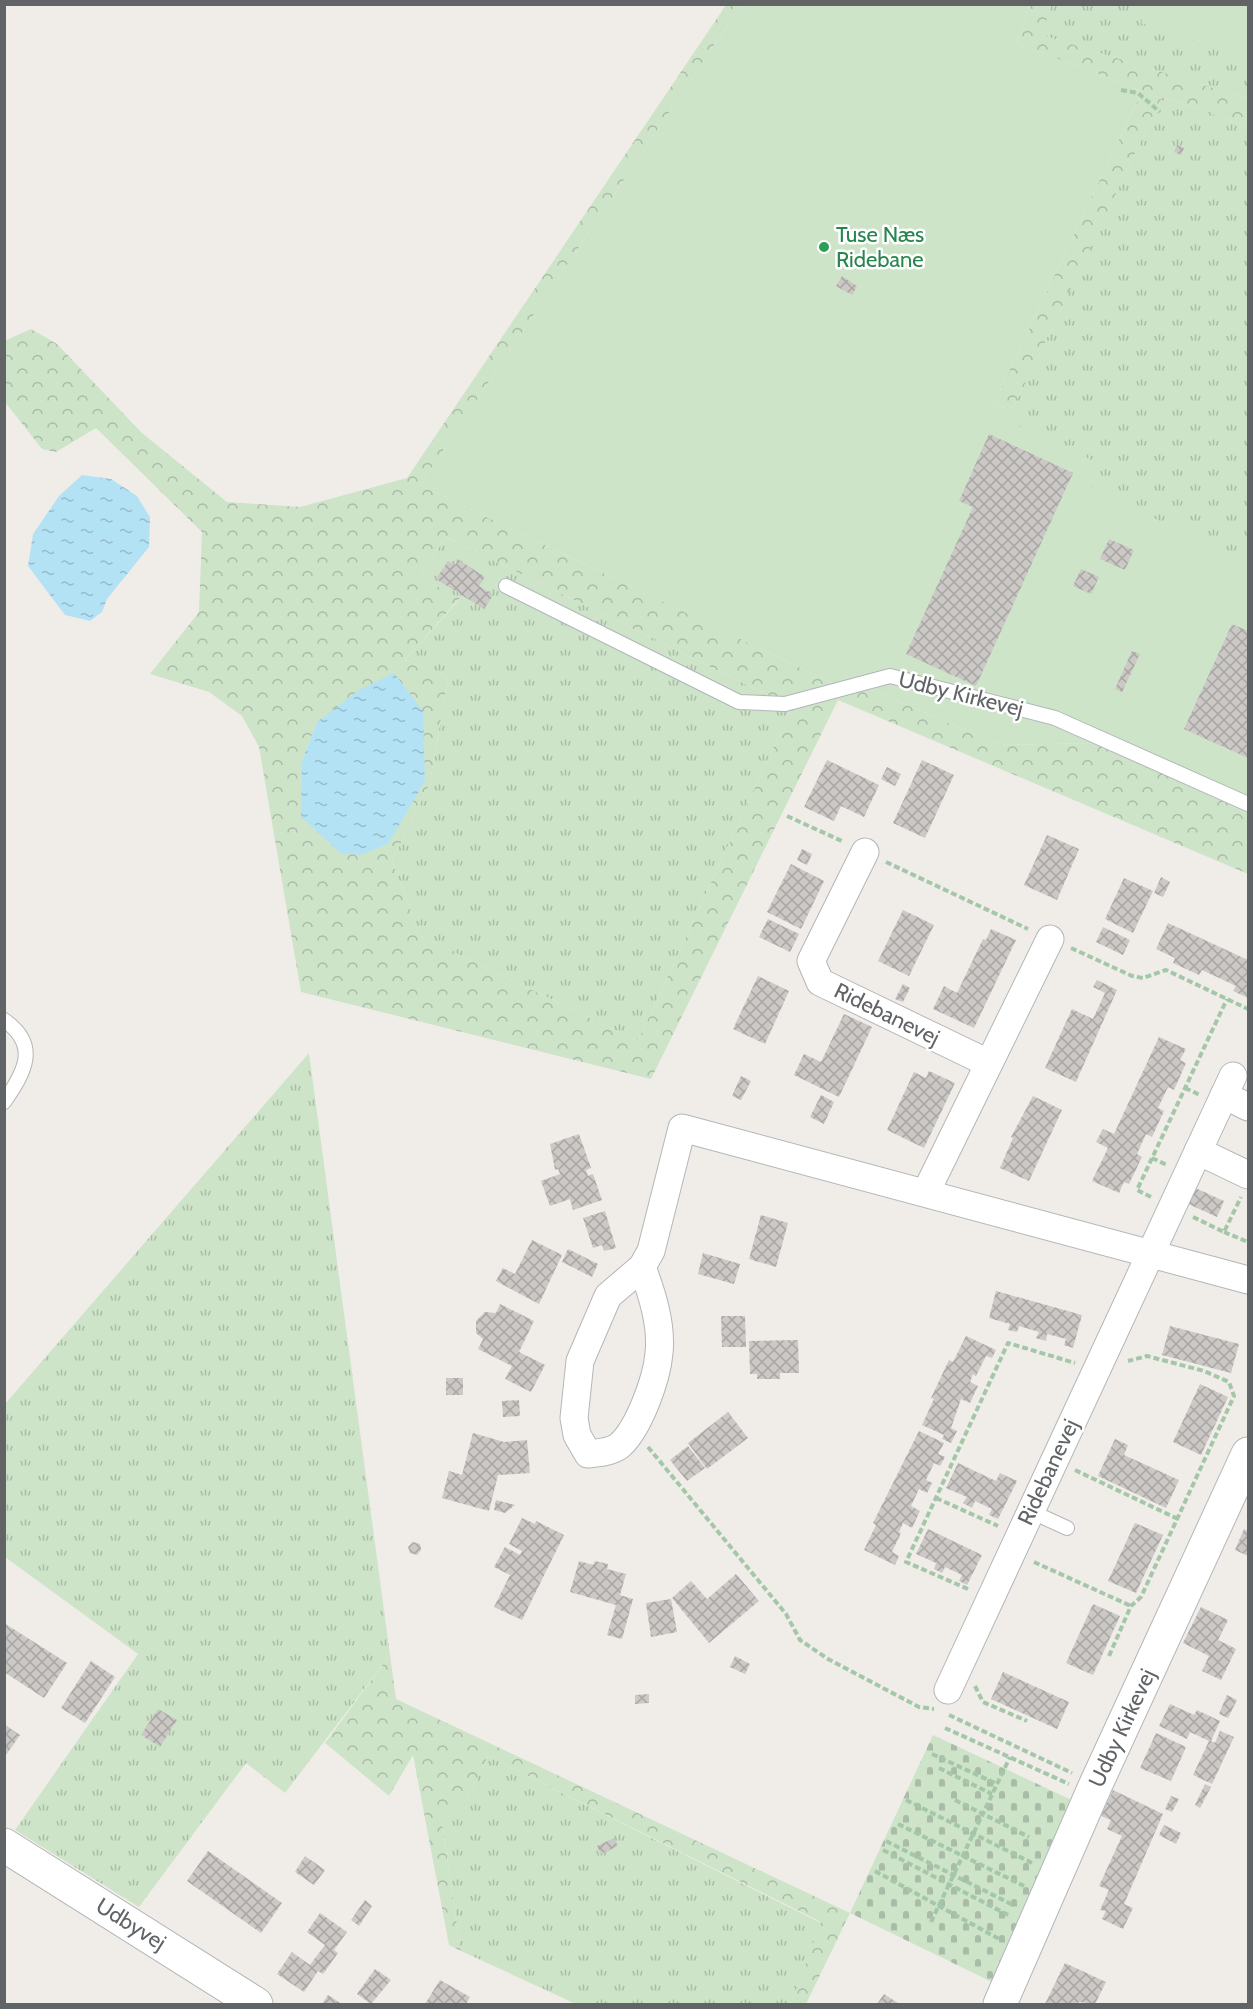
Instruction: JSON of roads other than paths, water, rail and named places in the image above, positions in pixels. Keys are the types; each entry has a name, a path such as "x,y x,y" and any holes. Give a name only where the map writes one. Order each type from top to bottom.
{"street":[{"name":"Ridebanevej","path":"865,852 811,961 820,982 988,1063"},
{"path":"926,1192 1050,939"},
{"name":"Ridebanevej","path":"948,1690 1019,1535 1041,1516 1096,1369 1228,1086 1248,1107"},
{"path":"642,1268 656,1302 660,1353 650,1390 633,1428 618,1446 588,1454 577,1435 574,1418 580,1361 608,1296 642,1268 651,1251 682,1128 1248,1280"},
{"path":"1198,1151 1248,1175"},
{"name":"Udby Kirkevej","path":"1000,2004 1094,1789 1248,1454"},
{"name":"Udbyvej","path":"4,1845 256,2004"}],"lane":[{"name":"Udby Kirkevej","path":"506,586 740,702 785,704 890,676 1055,718 1248,804"},
{"path":"4,1020 19,1031 26,1048 20,1079 4,1102"},
{"path":"1041,1516 1067,1528"}],"water":[{"path":"82,475 111,479 137,496 150,517 149,547 107,599 102,612 90,621 65,615 28,566 33,534 59,496"},
{"path":"394,673 423,711 425,781 388,844 360,855 341,853 301,817 302,761 317,722 359,690"}],"place":[{"name":"Tuse Næs Ridebane","path":"824,247"}]}
